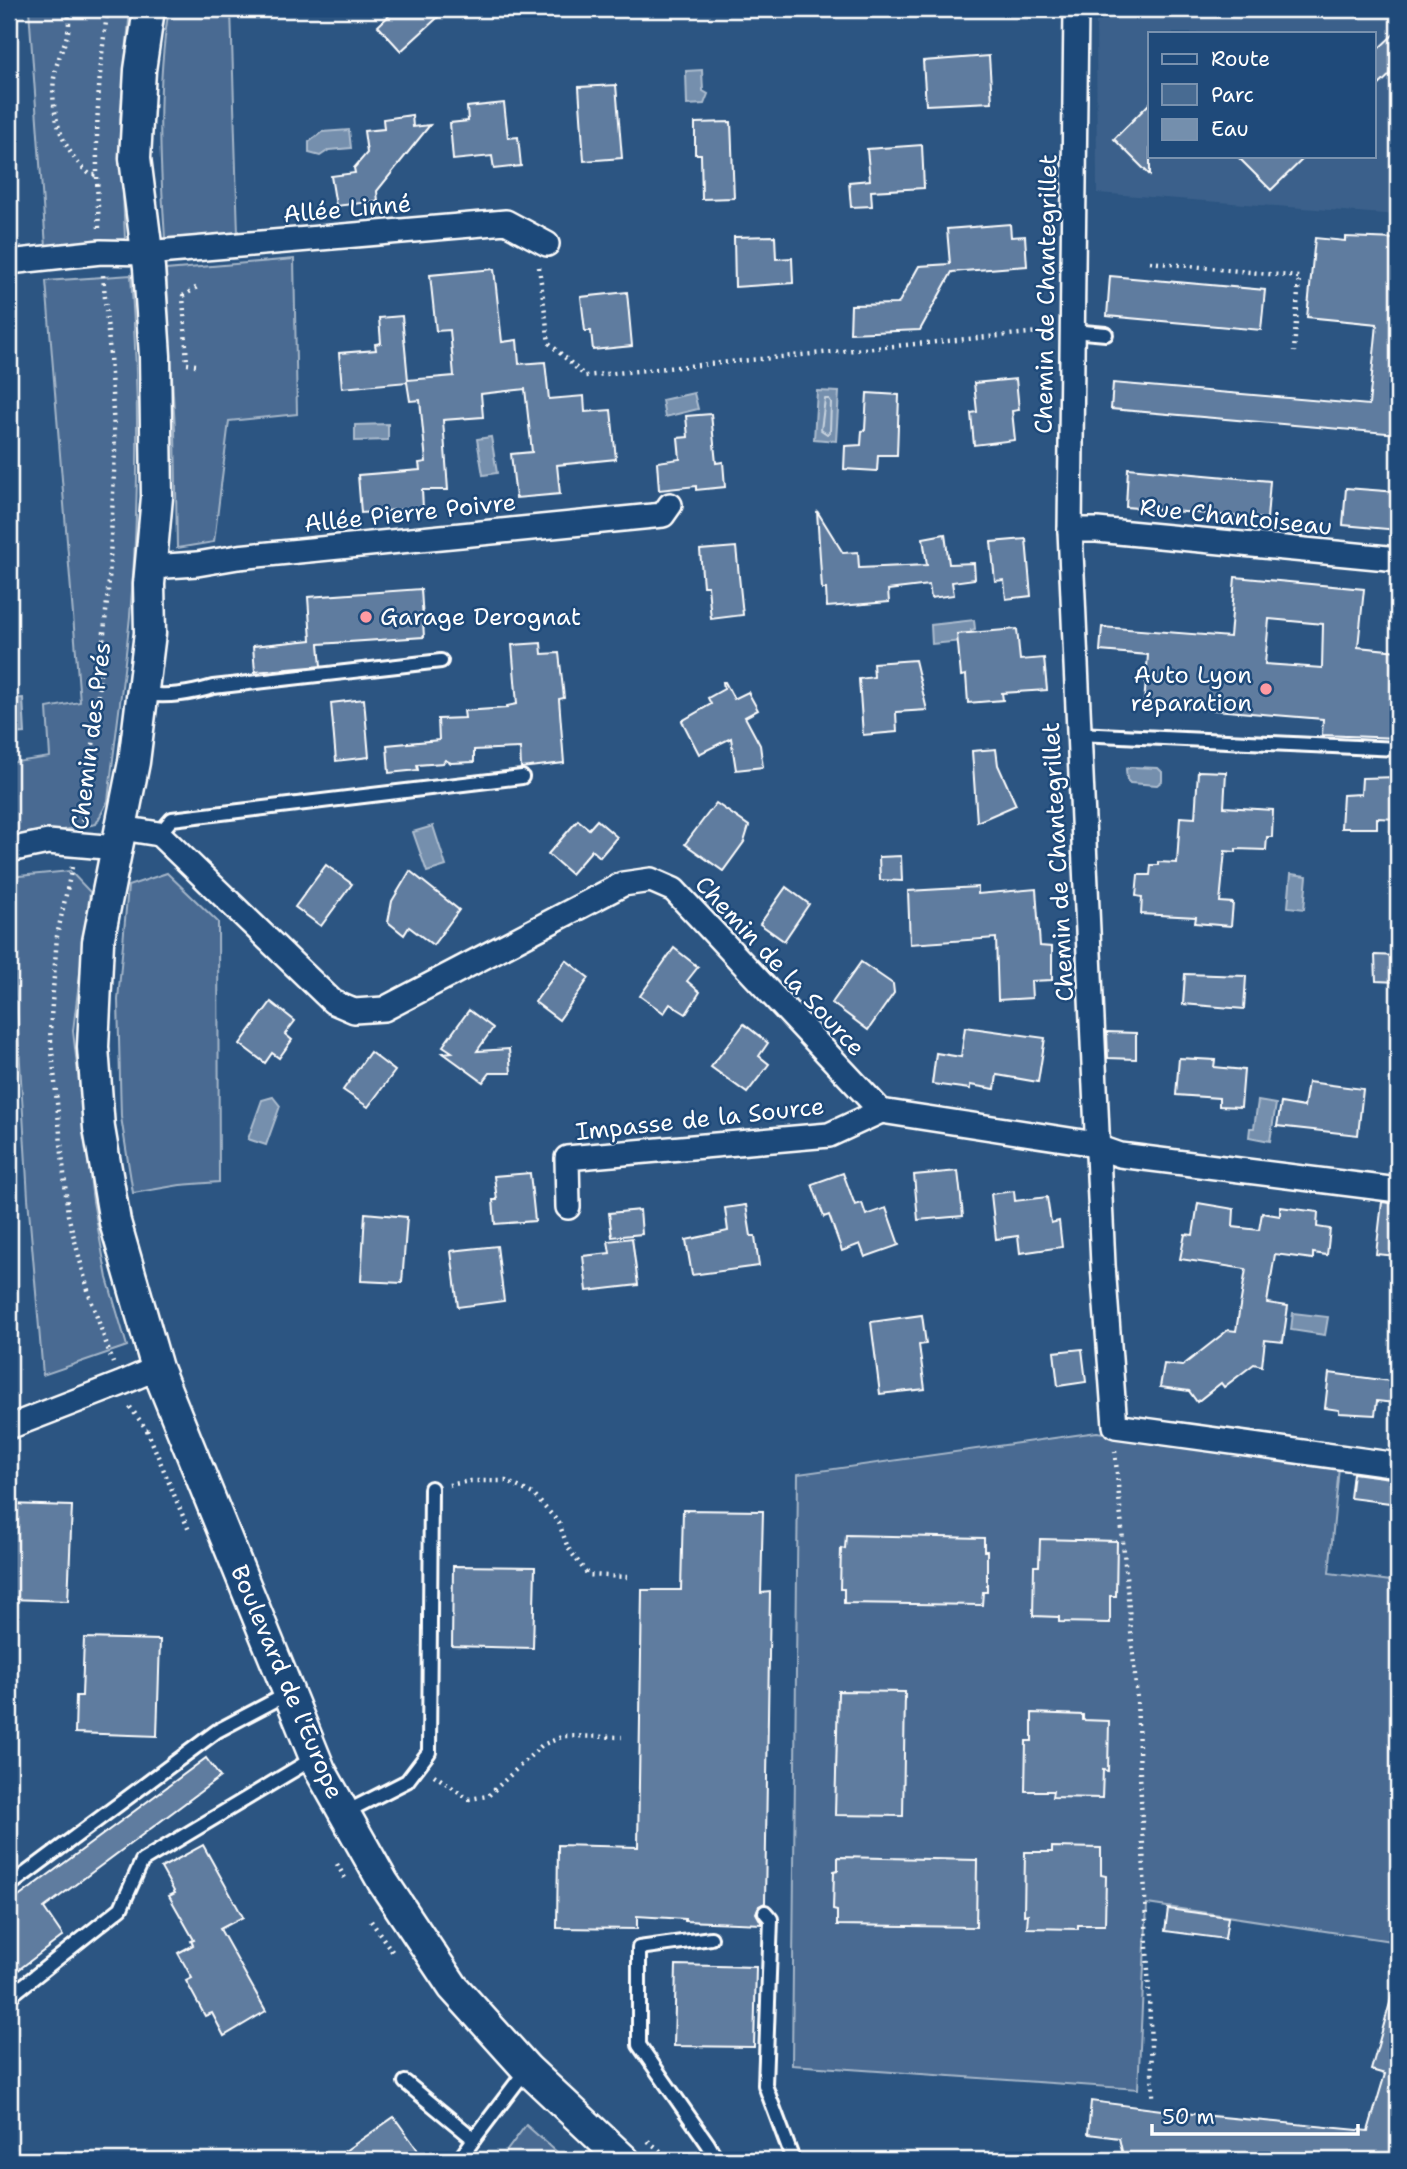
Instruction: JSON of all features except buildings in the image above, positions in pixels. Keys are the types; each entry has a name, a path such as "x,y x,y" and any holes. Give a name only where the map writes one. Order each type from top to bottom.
{"street":[{"name":"Chemin des Prés","path":"149,9 140,70 135,158 155,356 157,497 151,567 150,633 144,694 120,838 98,942 93,1047 97,1114 115,1222 157,1368"},
{"name":"Chemin de Chantegrillet","path":"1076,9 1070,530 1103,1265 1115,1426 1398,1465"},
{"name":"Allée Linné","path":"9,262 506,222 547,244"},
{"name":"Allée Pierre Poivre","path":"151,567 663,515 670,505"},
{"name":"Rue Chantoiseau","path":"1070,530 1097,530 1398,559"},
{"path":"9,850 48,842 76,844 159,834"},
{"name":"Chemin de la Source","path":"159,834 333,1002 354,1011 384,1009 623,884 651,880 674,890 881,1111"},
{"path":"881,1111 1083,1142 1120,1155 1398,1190"},
{"name":"Impasse de la Source","path":"568,1208 568,1158 829,1135 881,1111"},
{"path":"9,1427 157,1368"},
{"name":"Boulevard de l'Europe","path":"157,1368 316,1758 383,1882 453,1987 527,2069 624,2160"}],"lane":[{"path":"1072,331 1106,334"},
{"path":"144,694 184,695 213,687 441,661"},
{"path":"1078,734 1398,749"},
{"path":"159,834 172,819 522,776"},
{"path":"344,1813 407,1781 429,1752 431,1488"},
{"path":"9,1886 217,1731 289,1693"},
{"path":"9,1997 121,1908 142,1861 316,1758"},
{"path":"765,1912 771,1919 765,2085 793,2160"},
{"path":"711,1938 639,1948 639,2045 708,2144 716,2158 714,2160"},
{"path":"459,2160 527,2069"},
{"path":"405,2082 474,2139"}],"path":[{"path":"67,9 70,21 68,38 58,61 52,87 57,116 68,151 79,166 91,175 96,174"},
{"name":"Chemin des Prés","path":"108,9 99,66 96,174 100,253 110,355 114,463 109,581 93,746 83,819 57,936 50,1031 68,1216 89,1294 128,1404 147,1430 155,1428"},
{"path":"547,244 538,268 549,343 585,376 1049,331 1072,331"},
{"path":"1150,262 1299,277 1294,352"},
{"path":"196,365 187,364 183,296 199,286"},
{"path":"1114,1448 1118,1464 1137,1699 1153,2096"},
{"path":"431,1488 470,1481 506,1481 533,1494 559,1523 568,1548 588,1575 626,1577"},
{"path":"419,1765 469,1799 488,1796 542,1745 564,1736 622,1737"},
{"path":"639,2134 671,2160"}],"shaded area":[{"path":"1096,9 1345,9 1398,15 1398,215 1097,193"}],"green space":[{"path":"29,9 130,9 120,119 125,239 46,247"},
{"path":"169,9 231,9 238,234 165,238 161,95"},
{"path":"294,259 297,414 229,421 214,542 177,548 175,430 166,270"},
{"path":"131,275 137,402 136,531 130,616 108,801 96,824 10,840 9,763 50,757 47,708 80,702 46,281"},
{"path":"70,871 90,892 73,1031 93,1201 107,1278 127,1346 43,1375 28,1198 9,877"},
{"path":"167,873 218,922 219,1182 133,1193 121,1117 118,1000 128,886"},
{"path":"1097,1432 1339,1467 1329,1573 1398,1582 1398,1942 1147,1904 1138,2089 792,2065 798,1474"},
{"path":"526,2125 566,2160 500,2160"}],"water":[{"path":"702,70 703,91 708,94 704,104 687,105 686,71"},
{"path":"349,130 351,148 329,150 320,156 309,153 309,142 322,132"},
{"path":"817,391 839,392 836,441 814,439"},
{"path":"694,393 698,409 665,417 662,400"},
{"path":"388,424 388,440 355,441 355,425"},
{"path":"491,437 497,473 483,475 477,439"},
{"path":"974,620 972,640 932,644 931,625"},
{"path":"23,698 25,733 9,734 9,699"},
{"path":"1158,768 1162,772 1162,781 1157,785 1130,783 1126,769"},
{"path":"433,826 446,866 427,872 413,832"},
{"path":"1291,874 1307,876 1304,909 1288,907"},
{"path":"273,1097 280,1106 266,1145 248,1139 262,1100"},
{"path":"1258,1101 1276,1104 1270,1141 1249,1137 1250,1128 1254,1128"},
{"path":"1293,1313 1328,1317 1325,1335 1291,1330"}],"place":[{"name":"Garage Derognat","path":"366,617"},
{"name":"Auto Lyon réparation","path":"1266,689"}]}
